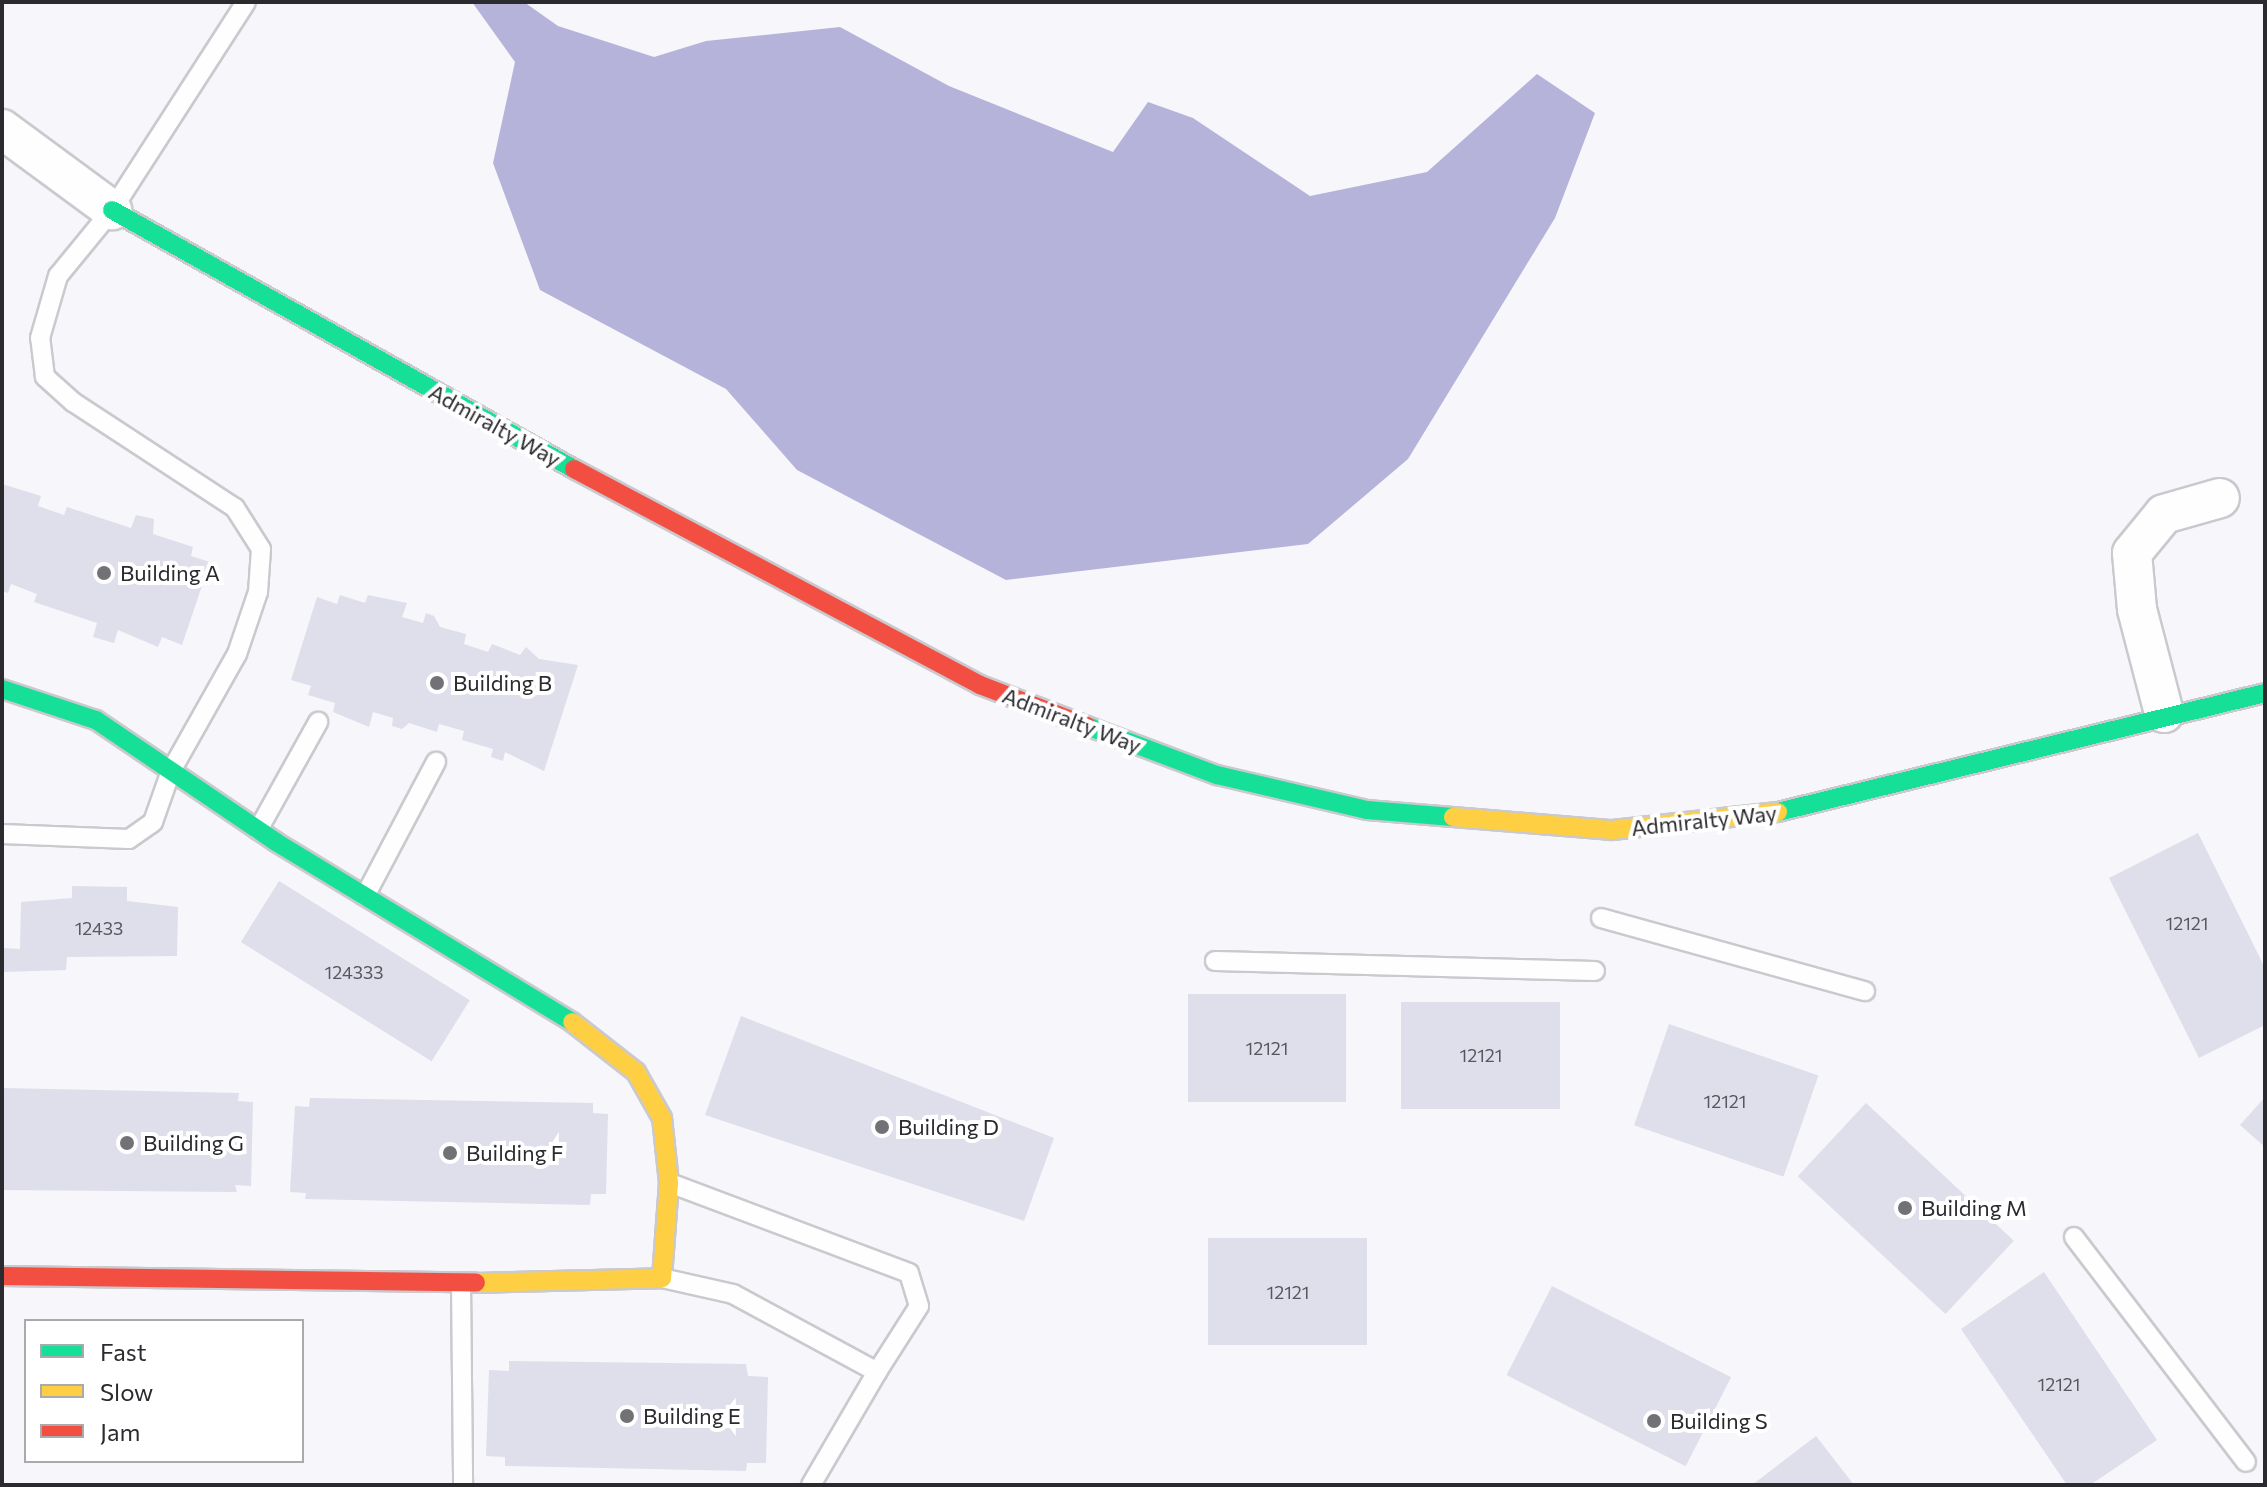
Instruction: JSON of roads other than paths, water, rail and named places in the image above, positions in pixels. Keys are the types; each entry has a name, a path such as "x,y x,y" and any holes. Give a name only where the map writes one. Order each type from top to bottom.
{"street":[{"name":"Admiralty Way","path":"2,129 112,210 646,509 980,685 1217,775 1367,810 1612,830 1826,805 2164,713 2265,693"},
{"path":"2164,713 2137,609 2132,553 2164,514 2220,498"},
{"path":"2,689 96,720 258,830 591,1034 636,1072 662,1118 669,1183 662,1278 461,1283 2,1276"}],"lane":[{"path":"2,834 129,839 153,822 171,771 237,654 258,592 261,549 235,508 85,411 45,377 40,338 58,276 112,210 246,2"},
{"path":"258,830 318,722"},
{"path":"365,896 436,762"},
{"path":"1601,918 1865,991"},
{"path":"1215,961 1595,971"},
{"path":"669,1183 909,1273 919,1306 811,1485"},
{"path":"2074,1237 2246,1462"},
{"path":"662,1278 733,1294 877,1372"},
{"path":"461,1283 463,1485"}],"water":[{"path":"472,2 524,2 558,26 654,57 706,41 840,27 949,86 1113,152 1148,102 1193,118 1310,196 1427,172 1537,74 1595,113 1555,218 1408,459 1308,544 1006,580 797,470 726,389 540,290 493,163 515,62"}],"place":[{"name":"Building A","path":"104,573"},
{"name":"Building B","path":"437,683"},
{"name":"Building D","path":"882,1127"},
{"name":"Building G","path":"127,1143"},
{"name":"Building F","path":"450,1153"},
{"name":"Building M","path":"1905,1208"},
{"name":"Building E","path":"627,1416"},
{"name":"Building S","path":"1654,1421"}]}
